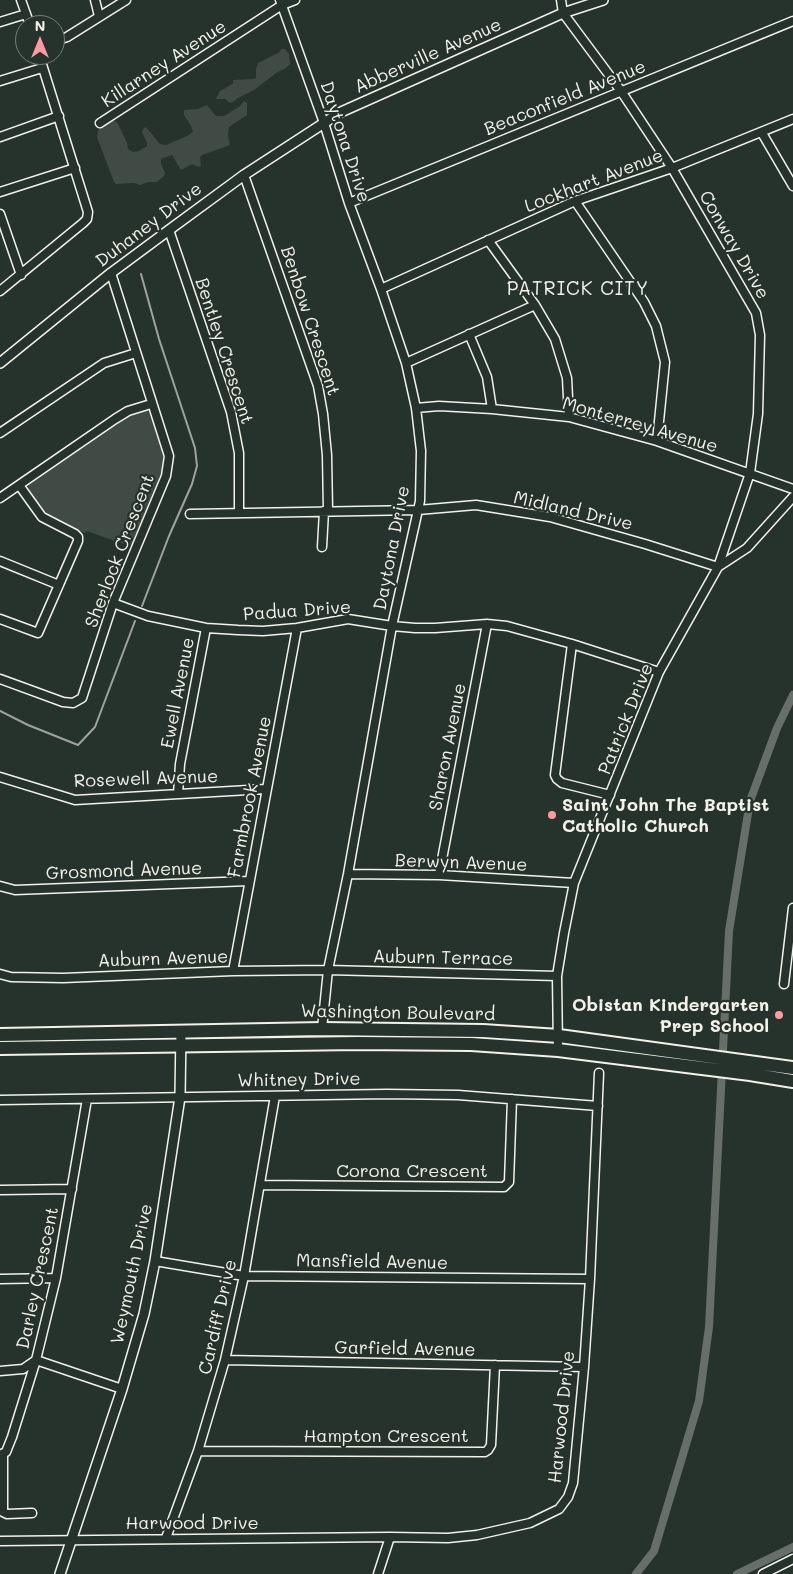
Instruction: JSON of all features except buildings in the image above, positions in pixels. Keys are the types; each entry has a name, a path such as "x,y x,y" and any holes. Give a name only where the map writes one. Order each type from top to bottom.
{"highway":[{"name":"Washington Boulevard","path":"0,1035 322,1029 483,1031 559,1036 705,1055 793,1081"},
{"name":"Washington Boulevard","path":"0,1048 358,1043 471,1044 558,1050 704,1069 793,1068"}],"street":[{"path":"0,22 26,14 21,0"},
{"path":"95,0 99,16"},
{"path":"65,38 126,0"},
{"name":"Killarney Avenue","path":"100,123 281,2 295,0"},
{"name":"Conway Drive","path":"561,0 563,13 621,91 672,168 756,313 760,335 758,414 750,473 718,567"},
{"name":"Abberville Avenue","path":"324,123 341,112 563,13 602,0"},
{"name":"Daytona Drive","path":"281,2 324,123 349,203 406,363 416,408 421,451 420,501 392,626 348,874 328,970 322,1029"},
{"name":"Beaconfield Avenue","path":"349,203 793,21"},
{"path":"0,291 87,219 88,212 75,168 41,65"},
{"path":"0,81 42,68"},
{"path":"0,137 59,116"},
{"name":"Lockhart Avenue","path":"381,289 575,201 672,168 793,119"},
{"name":"Duhaney Drive","path":"0,363 111,273 169,230 244,175 324,123"},
{"path":"762,133 793,186"},
{"path":"0,192 75,168"},
{"name":"Benbow Crescent","path":"244,175 318,386 324,414 327,455 326,511 322,548"},
{"path":"575,201 644,302 656,326 665,362 657,441"},
{"path":"0,214 21,275"},
{"name":"Bentley Crescent","path":"169,230 231,412 239,453 239,513"},
{"path":"488,240 536,305 555,340 567,378 569,418"},
{"name":"Sherlock Crescent","path":"0,679 63,702 73,703 82,698 113,603 166,476 169,456 111,273"},
{"path":"406,363 536,305"},
{"path":"468,334 487,377 492,410"},
{"path":"0,433 104,363 136,353"},
{"path":"0,498 115,418 151,404"},
{"name":"Monterrey Avenue","path":"416,408 439,406 569,418 657,441 793,489"},
{"path":"0,620 36,633 40,631 78,541 78,537 75,534 42,517 20,485"},
{"name":"Patrick Drive","path":"558,1050 557,976 574,883 659,672 718,567 747,548 793,497"},
{"name":"Midland Drive","path":"190,514 418,510 476,505 550,517 718,567"},
{"path":"0,561 58,585"},
{"name":"Padua Drive","path":"113,603 148,616 206,628 263,631 297,628 348,619 392,626 435,628 487,624 507,626 572,644 659,672"},
{"name":"Sharon Avenue","path":"438,875 487,624"},
{"name":"Ewell Avenue","path":"178,794 180,764 206,628"},
{"name":"Farmbrook Avenue","path":"233,971 297,628"},
{"path":"572,644 556,775 559,782 610,796"},
{"name":"Rosewell Avenue","path":"0,777 75,800 266,789"},
{"name":"Berwyn Avenue","path":"348,874 438,875 574,883"},
{"name":"Grosmond Avenue","path":"0,886 15,890 249,881"},
{"path":"784,984 793,908"},
{"name":"Auburn Avenue","path":"0,974 11,977 63,978 233,971 328,970"},
{"name":"Auburn Terrace","path":"328,970 557,976"},
{"name":"Weymouth Drive","path":"60,1574 122,1389 144,1314 155,1261 180,1097 181,1031"},
{"name":"Harwood Drive","path":"0,1541 166,1538 448,1538 477,1535 530,1524 559,1509 568,1497 572,1482 584,1367 590,1280 599,1073"},
{"name":"Whitney Drive","path":"0,1100 396,1094 458,1095 598,1106"},
{"name":"Cardiff Drive","path":"166,1538 198,1451 225,1360 244,1276 275,1096"},
{"name":"Darley Crescent","path":"2,1455 6,1452 12,1437 36,1360 56,1278 87,1099"},
{"name":"Corona Crescent","path":"260,1185 504,1186 509,1182 512,1099"},
{"path":"0,1190 72,1189"},
{"name":"Mansfield Avenue","path":"155,1261 244,1276 590,1280"},
{"path":"0,1279 56,1278"},
{"path":"0,1371 23,1369 36,1360 122,1389"},
{"name":"Garfield Avenue","path":"225,1360 584,1367"},
{"name":"Hampton Crescent","path":"198,1451 485,1452 491,1445 495,1365"},
{"path":"2,1455 3,1512 7,1514 32,1513"},
{"path":"378,1574 390,1537"},
{"path":"763,1574 793,1560"}],"shaded area":[{"path":"285,49 289,54 290,64 286,68 233,102 230,103 225,99 216,99 220,91 231,85 233,80 256,78 258,63"},
{"path":"244,101 247,103 247,115 229,127 230,145 202,155 200,157 201,166 198,167 192,164 181,170 172,155 161,159 165,173 157,182 148,182 140,185 134,183 116,184 114,182 97,137 100,128 114,120 118,124 128,149 133,152 139,151 147,146 142,132 146,127 160,144 166,145 193,132 184,115 184,110 198,109 207,105 215,115 224,116 240,106"},
{"path":"146,411 153,417 165,461 132,547 87,531 85,533 46,516 28,489 29,482 130,414"}],"waterway":[{"path":"141,274 159,339 195,448 197,466 192,484 169,536 142,606"},
{"path":"0,711 28,725 78,745 95,727 135,621"},
{"path":"636,1574 654,1551 699,1401 709,1327 729,931 750,801 777,728 793,695"},
{"path":"737,1574 793,1547"}],"place":[{"name":"Saint John The Baptist Catholic Church","path":"552,815"},
{"name":"Obistan Kindergarten Prep School","path":"779,1015"}],"district":[{"name":"PATRICK CITY","path":"578,289"}]}
